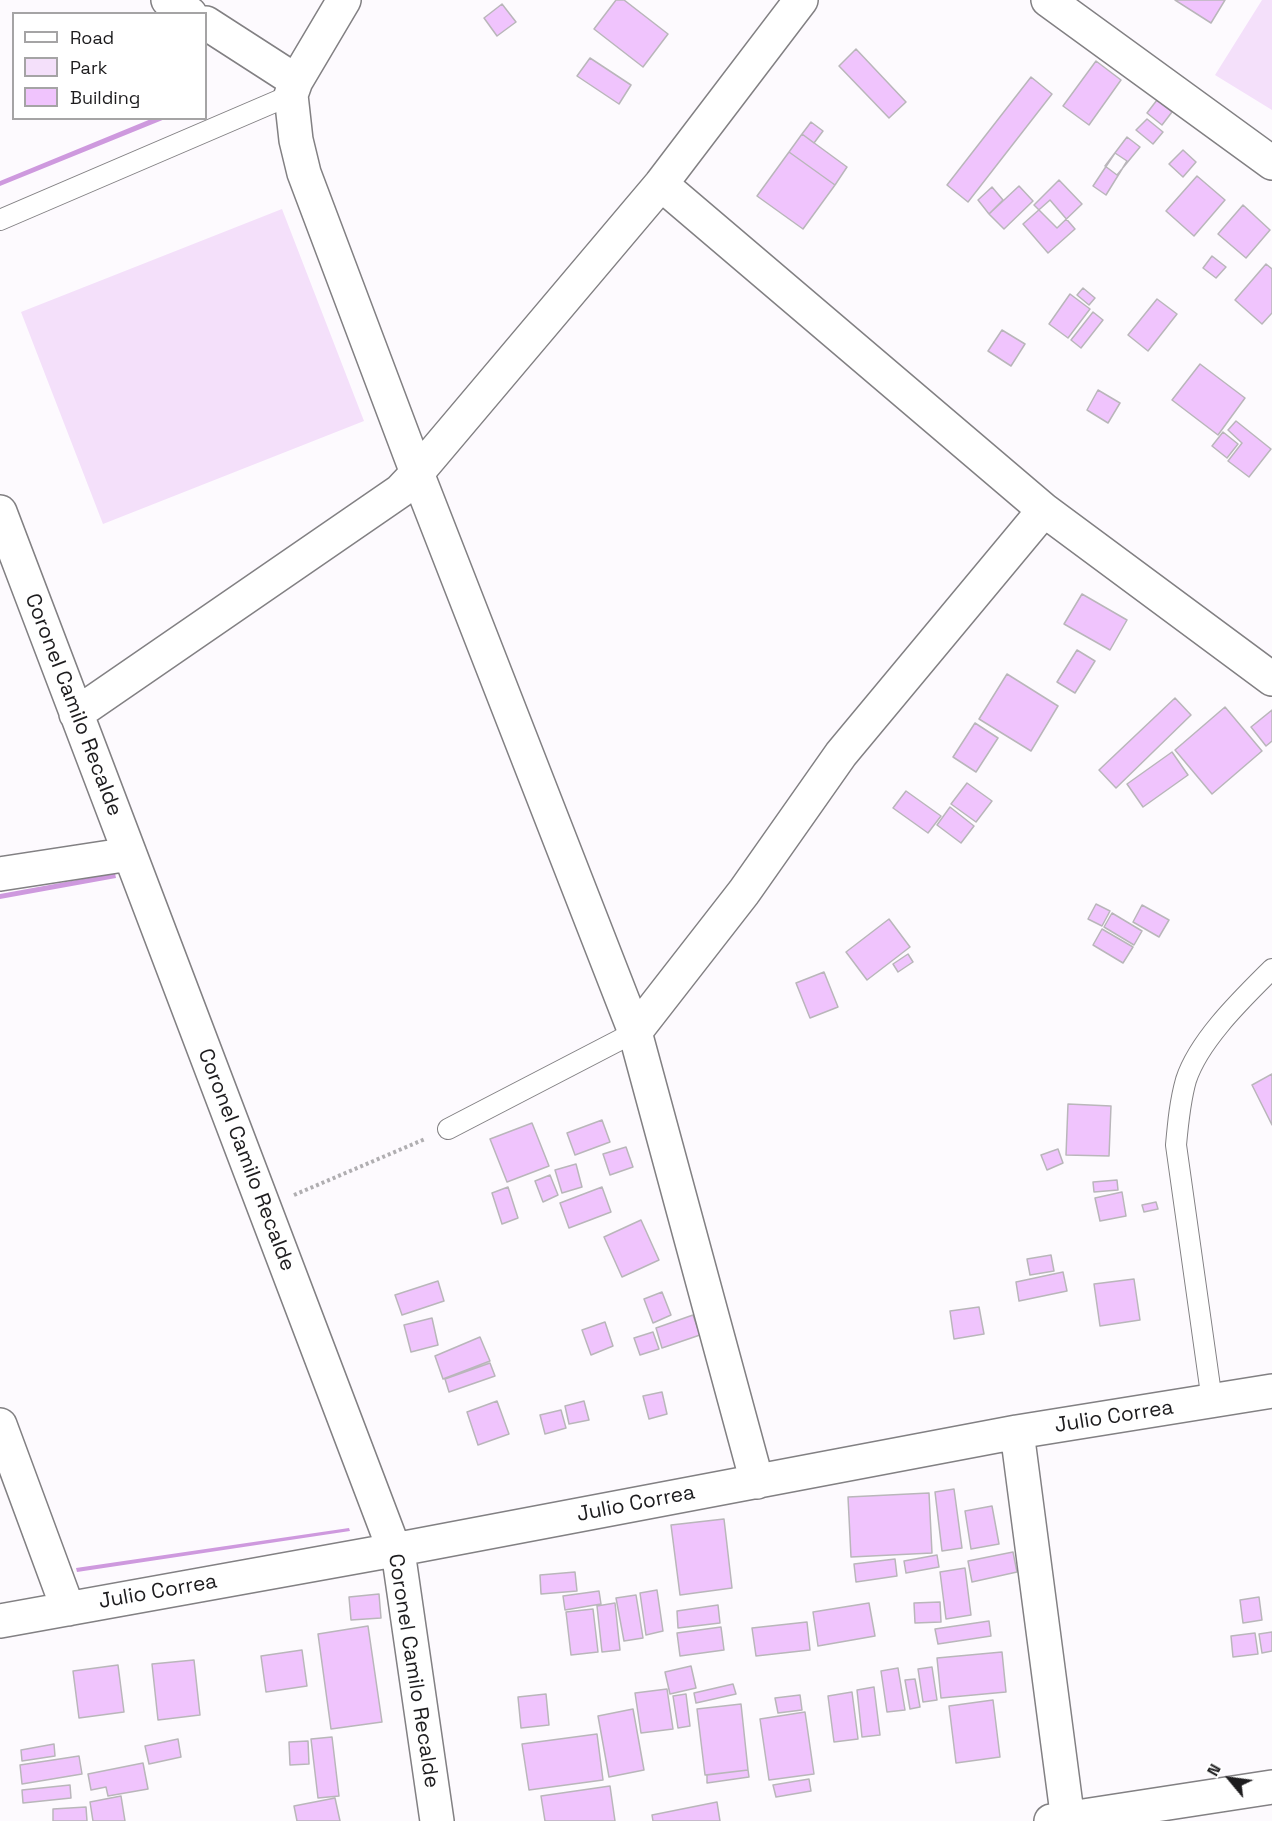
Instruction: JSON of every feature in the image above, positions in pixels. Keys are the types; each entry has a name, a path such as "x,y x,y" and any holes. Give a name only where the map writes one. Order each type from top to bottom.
{"street":[{"path":"168,0 187,12"},
{"path":"344,0 294,88 296,140 304,173 417,473 635,1032 757,1482"},
{"path":"76,714 400,491 661,184 801,0"},
{"path":"1048,0 1272,163"},
{"path":"207,24 294,88"},
{"path":"661,184 1044,510 1272,679"},
{"path":"635,1032 744,892 841,754 1044,510"},
{"name":"Coronel Camilo Recalde","path":"0,512 400,1565 437,1821"},
{"path":"0,874 129,854"},
{"name":"Julio Correa","path":"0,1621 394,1550 1017,1432 1272,1391"},
{"path":"0,1425 68,1608"},
{"path":"1017,1432 1062,1820 1272,1787"}],"lane":[{"path":"0,220 294,88"},
{"path":"1212,1401 1176,1144 1179,1113 1187,1078 1206,1042 1246,994 1272,969"},
{"path":"448,1129 635,1032"}],"path":[{"path":"264,1208 448,1129"}],"green space":[{"path":"1262,0 1272,0 1272,110 1215,75"},
{"path":"282,209 364,421 103,524 21,312"}],"shaded area":[{"path":"149,120 163,120 0,186 0,181"},
{"path":"115,873 116,878 0,899 0,894"},
{"path":"349,1528 350,1531 77,1572 76,1568"}],"building":[{"path":"616,0 624,0 668,34 643,67 594,29"},
{"path":"1175,0 1225,0 1211,23"},
{"path":"502,4 516,22 497,36 484,18"},
{"path":"856,49 906,102 889,118 839,66"},
{"path":"590,58 631,85 619,104 577,76"},
{"path":"1096,61 1121,80 1089,125 1063,106"},
{"path":"1031,77 1052,94 968,202 947,185"},
{"path":"1157,100 1172,112 1162,125 1147,113"},
{"path":"1147,119 1163,132 1153,144 1136,130"},
{"path":"811,122 823,131 814,143 802,134"},
{"path":"802,134 847,167 835,185 789,152"},
{"path":"1127,137 1140,147 1117,175 1105,166"},
{"path":"1183,150 1196,162 1183,177 1169,164"},
{"path":"789,152 835,185 803,229 757,196"},
{"path":"1115,153 1127,161 1106,195 1093,186"},
{"path":"1197,176 1225,200 1194,236 1166,211"},
{"path":"1059,180 1082,204 1057,228 1034,205"},
{"path":"1019,186 1033,201 1004,229 989,214"},
{"path":"992,187 1003,200 989,214 978,200"},
{"path":"1050,200 1075,229 1048,253 1023,224"},
{"path":"1243,205 1270,230 1246,258 1218,234"},
{"path":"1212,256 1226,267 1216,278 1203,268"},
{"path":"1266,264 1272,269 1272,313 1262,324 1235,300"},
{"path":"1083,288 1095,298 1089,305 1077,295"},
{"path":"1070,294 1090,309 1068,338 1049,324"},
{"path":"1157,299 1177,314 1148,351 1128,335"},
{"path":"1093,312 1103,320 1081,348 1071,340"},
{"path":"1002,330 1025,344 1011,366 988,351"},
{"path":"1200,364 1245,398 1218,435 1172,400"},
{"path":"1098,390 1120,403 1108,423 1087,410"},
{"path":"1236,421 1271,449 1249,477 1228,461 1242,443 1228,430"},
{"path":"1223,432 1238,444 1227,458 1212,446"},
{"path":"1082,594 1127,620 1110,650 1064,624"},
{"path":"1077,650 1095,661 1075,693 1057,682"},
{"path":"1007,674 1058,706 1031,751 979,719"},
{"path":"1175,698 1191,715 1116,788 1099,770"},
{"path":"1225,707 1262,751 1212,794 1175,750"},
{"path":"1272,710 1272,741 1266,746 1251,727"},
{"path":"975,723 998,738 976,772 953,757"},
{"path":"1172,752 1188,775 1143,807 1127,784"},
{"path":"967,783 992,801 976,822 951,804"},
{"path":"906,791 941,816 928,833 893,808"},
{"path":"950,807 974,826 961,843 937,825"},
{"path":"1096,904 1110,911 1102,926 1088,919"},
{"path":"1142,905 1169,920 1159,937 1133,922"},
{"path":"1112,913 1142,931 1134,945 1104,927"},
{"path":"889,919 910,947 867,980 846,952"},
{"path":"1102,929 1133,947 1123,963 1093,945"},
{"path":"908,954 913,962 898,972 893,964"},
{"path":"824,972 838,1007 810,1018 796,983"},
{"path":"1272,1074 1272,1125 1252,1085"},
{"path":"1068,1104 1111,1106 1109,1156 1066,1155"},
{"path":"602,1120 610,1142 575,1155 567,1133"},
{"path":"532,1123 549,1166 507,1182 490,1139"},
{"path":"626,1147 633,1167 610,1175 603,1154"},
{"path":"1058,1149 1063,1163 1047,1170 1041,1155"},
{"path":"576,1164 582,1187 562,1193 555,1170"},
{"path":"550,1175 558,1195 543,1202 535,1181"},
{"path":"1117,1180 1118,1190 1094,1192 1093,1182"},
{"path":"508,1187 518,1218 502,1224 492,1193"},
{"path":"602,1187 611,1212 569,1228 560,1203"},
{"path":"1122,1192 1126,1216 1100,1221 1095,1198"},
{"path":"1156,1202 1158,1209 1144,1212 1142,1205"},
{"path":"641,1220 659,1260 622,1277 604,1237"},
{"path":"1051,1255 1054,1271 1030,1275 1027,1259"},
{"path":"1063,1272 1067,1291 1019,1301 1016,1282"},
{"path":"1134,1279 1140,1320 1100,1326 1094,1284"},
{"path":"438,1281 444,1301 402,1315 395,1295"},
{"path":"662,1292 671,1315 653,1323 644,1299"},
{"path":"979,1307 984,1334 954,1339 950,1311"},
{"path":"693,1315 700,1335 662,1348 656,1328"},
{"path":"432,1318 438,1345 411,1352 404,1325"},
{"path":"605,1322 613,1346 591,1355 582,1330"},
{"path":"653,1332 659,1349 640,1355 634,1338"},
{"path":"480,1337 490,1361 443,1379 435,1356"},
{"path":"490,1363 495,1376 449,1392 445,1379"},
{"path":"662,1392 667,1414 649,1419 643,1396"},
{"path":"497,1401 509,1434 478,1445 467,1412"},
{"path":"584,1401 589,1420 569,1424 565,1406"},
{"path":"561,1410 566,1428 545,1434 540,1415"},
{"path":"954,1489 962,1548 942,1551 935,1492"},
{"path":"929,1493 932,1553 851,1557 848,1497"},
{"path":"992,1506 999,1544 971,1549 965,1511"},
{"path":"724,1519 732,1588 680,1595 671,1525"},
{"path":"1013,1552 1017,1572 972,1582 968,1561"},
{"path":"937,1555 939,1567 906,1573 904,1561"},
{"path":"895,1559 897,1576 856,1582 854,1564"},
{"path":"965,1568 971,1615 946,1619 940,1572"},
{"path":"575,1572 577,1591 541,1594 540,1575"},
{"path":"657,1590 663,1631 646,1635 640,1593"},
{"path":"599,1591 601,1604 565,1610 563,1596"},
{"path":"379,1594 381,1618 351,1620 349,1597"},
{"path":"636,1595 643,1638 624,1641 616,1598"},
{"path":"1259,1597 1262,1620 1243,1623 1240,1600"},
{"path":"940,1602 941,1622 915,1623 914,1603"},
{"path":"615,1603 620,1650 602,1652 597,1606"},
{"path":"869,1603 875,1636 818,1646 813,1612"},
{"path":"718,1605 720,1623 678,1628 677,1611"},
{"path":"593,1609 598,1652 571,1655 566,1612"},
{"path":"989,1621 991,1636 938,1644 935,1629"},
{"path":"807,1622 810,1650 756,1656 752,1628"},
{"path":"368,1626 382,1722 331,1729 318,1634"},
{"path":"721,1627 724,1650 680,1656 677,1633"},
{"path":"1272,1632 1272,1651 1262,1653 1259,1634"},
{"path":"1255,1633 1258,1654 1233,1657 1231,1636"},
{"path":"302,1650 307,1686 266,1692 261,1656"},
{"path":"1002,1652 1006,1692 941,1698 937,1658"},
{"path":"194,1660 200,1715 158,1720 152,1664"},
{"path":"118,1665 124,1712 79,1718 73,1671"},
{"path":"691,1666 696,1688 670,1694 665,1672"},
{"path":"932,1667 937,1700 923,1702 918,1669"},
{"path":"898,1668 905,1710 887,1712 881,1671"},
{"path":"915,1679 920,1707 910,1709 905,1680"},
{"path":"733,1684 736,1694 696,1703 694,1693"},
{"path":"874,1687 880,1735 862,1737 857,1690"},
{"path":"667,1689 673,1729 641,1733 635,1693"},
{"path":"852,1692 858,1739 834,1742 828,1696"},
{"path":"546,1694 549,1725 521,1728 518,1697"},
{"path":"686,1694 690,1726 678,1728 673,1696"},
{"path":"800,1695 802,1710 778,1713 775,1698"},
{"path":"993,1700 1000,1757 956,1763 949,1706"},
{"path":"741,1704 748,1770 705,1775 697,1709"},
{"path":"633,1709 644,1770 609,1777 598,1716"},
{"path":"805,1712 814,1774 769,1780 760,1719"},
{"path":"597,1734 603,1780 529,1790 522,1744"},
{"path":"332,1737 339,1796 318,1798 311,1739"},
{"path":"178,1739 181,1757 149,1764 145,1746"},
{"path":"308,1741 309,1764 290,1765 289,1742"},
{"path":"54,1744 55,1756 22,1761 21,1750"},
{"path":"79,1756 82,1774 22,1784 20,1765"},
{"path":"143,1763 148,1789 108,1796 106,1787 91,1790 88,1774"},
{"path":"748,1770 749,1777 707,1783 707,1775"},
{"path":"809,1779 811,1791 776,1797 773,1785"},
{"path":"70,1785 71,1798 23,1803 22,1790"},
{"path":"610,1786 615,1821 545,1821 541,1796"},
{"path":"121,1796 125,1821 93,1821 90,1802"},
{"path":"335,1798 340,1821 297,1821 294,1806"},
{"path":"717,1802 720,1821 653,1821 652,1815"},
{"path":"86,1807 87,1821 53,1821 53,1809"}]}
